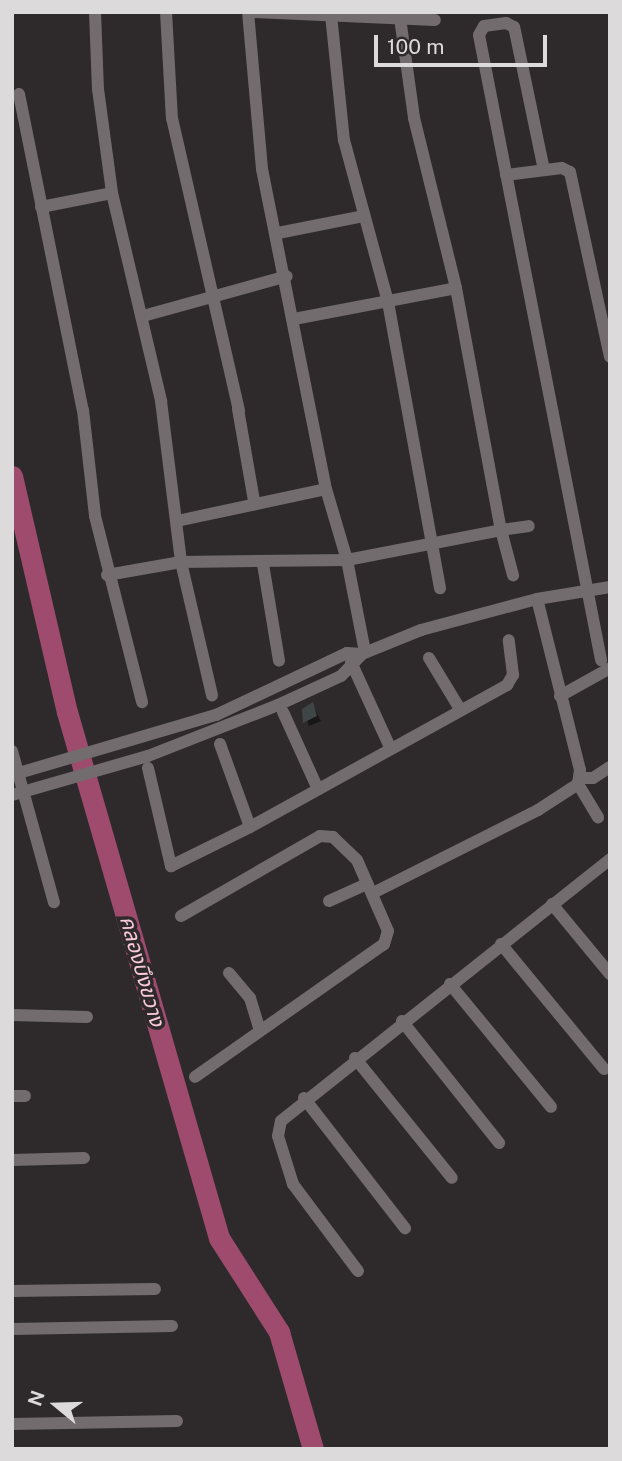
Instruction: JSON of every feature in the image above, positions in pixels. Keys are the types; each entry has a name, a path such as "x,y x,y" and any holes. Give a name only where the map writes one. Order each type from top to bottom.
{"street":[{"path":"95,12 98,89 111,193 143,316 161,401 181,562 212,695"},
{"path":"166,12 172,118 238,410 254,502"},
{"path":"18,794 151,759 284,707 353,667 363,653 347,560 326,489 256,123 251,12 435,20"},
{"path":"331,15 344,140 388,302 440,588"},
{"path":"400,18 420,149 456,288 501,530 513,575"},
{"path":"544,170 514,27 506,23 479,30 587,591 606,664 560,696"},
{"path":"19,94 83,410 95,516 107,575 142,702"},
{"path":"506,175 562,168 572,177 610,357"},
{"path":"41,207 111,193"},
{"path":"278,233 364,216"},
{"path":"143,316 287,276"},
{"path":"294,319 456,288"},
{"path":"177,521 254,502 326,489"},
{"path":"107,575 181,562 262,564 347,560 529,526"},
{"path":"262,564 279,661"},
{"path":"15,774 156,735 216,715 347,653 363,653 421,630 537,599 610,587"},
{"path":"537,599 579,781 598,817"},
{"path":"156,735 151,759 171,866 250,827 390,747 507,685 513,675 509,640"},
{"path":"347,653 390,747"},
{"path":"429,658 460,709"},
{"path":"277,684 317,789"},
{"path":"220,744 250,827"},
{"path":"12,751 18,794 54,902"},
{"path":"329,901 370,888 538,810 579,781 593,778 610,767"},
{"path":"181,916 320,836 343,842 358,860 388,931 384,944 195,1077"},
{"path":"358,1272 293,1184 278,1136 281,1121 304,1098 402,1021 552,904 607,866"},
{"path":"552,904 610,974"},
{"path":"501,944 604,1069"},
{"path":"229,973 250,998 260,1031"},
{"path":"450,984 551,1107"},
{"path":"12,1015 87,1017"},
{"path":"402,1021 499,1143"},
{"path":"355,1058 452,1178"},
{"path":"304,1098 405,1228"},
{"path":"12,1160 84,1158"},
{"path":"12,1291 155,1289"},
{"path":"12,1329 172,1326"},
{"path":"12,1424 177,1421"}],"building":[{"path":"313,702 317,716 303,723 302,709"}],"waterway":[{"name":"คลองบึงขวาง","path":"12,476 67,712 219,1238 279,1332 313,1449"}]}
